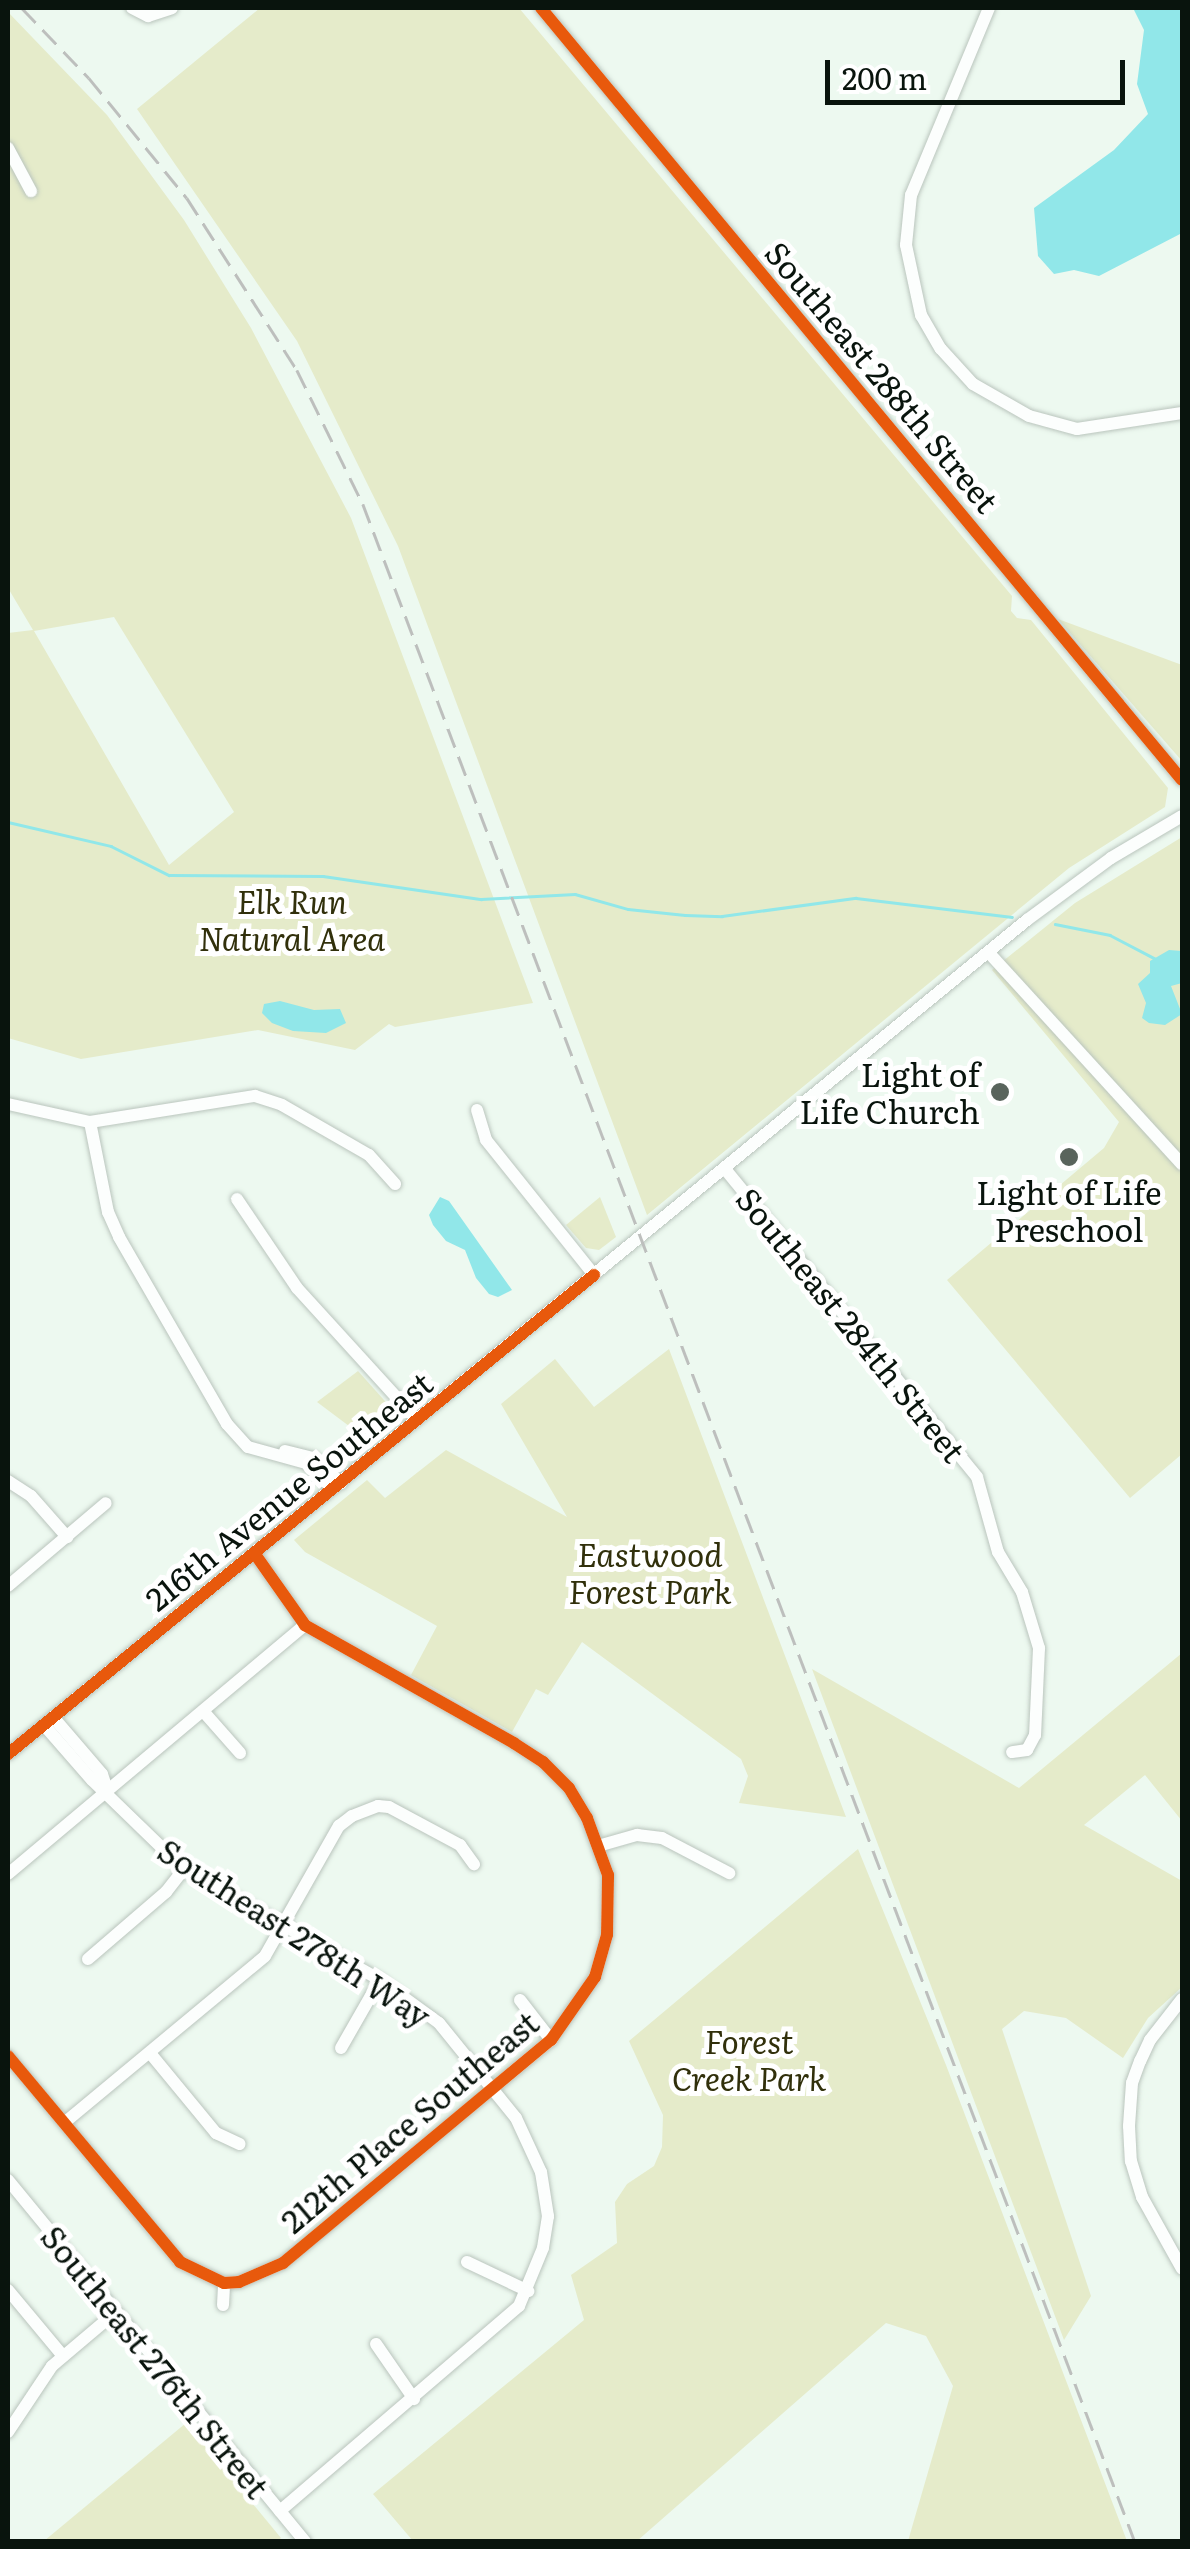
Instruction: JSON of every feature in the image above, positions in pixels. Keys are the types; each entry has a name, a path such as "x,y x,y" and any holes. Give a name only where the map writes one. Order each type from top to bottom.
{"street":[{"path":"132,8 148,16 172,8"},
{"name":"Southeast 288th Street","path":"542,8 1182,780"},
{"path":"989,8 911,194 906,230 908,268 920,315 940,349 973,384 1029,416 1077,428 1182,413"},
{"path":"8,148 31,191"},
{"name":"216th Avenue Southeast","path":"8,1762 13,1751 49,1721 1070,887 1182,816"},
{"path":"989,954 1182,1164"},
{"path":"8,1104 90,1122 238,1095 254,1096 282,1105 369,1156 395,1184"},
{"path":"478,1110 486,1140 594,1275"},
{"path":"90,1122 108,1212 119,1237 237,1440 268,1454 306,1463 337,1486"},
{"name":"Southeast 284th Street","path":"725,1169 977,1477 998,1552 1022,1592 1039,1648 1034,1735 1028,1750 1012,1752"},
{"path":"237,1200 297,1288 417,1420"},
{"path":"8,1481 31,1496 67,1537"},
{"path":"8,1586 106,1504"},
{"path":"8,1874 305,1625 255,1554"},
{"name":"212th Place Southeast","path":"224,2283 249,2281 283,2263 551,2040 584,1998 607,1936 608,1875 569,1788 543,1762 305,1625"},
{"path":"203,1711 240,1753"},
{"name":"Southeast 278th Way","path":"49,1721 92,1780 108,1791 148,1837 184,1869 380,1980 439,2023 527,2135 546,2193 543,2248 528,2292"},
{"path":"64,2122 252,1968 284,1926 338,1826 365,1810 389,1808 460,1845 474,1864"},
{"path":"598,1846 638,1835 662,1838 730,1873"},
{"path":"88,1960 166,1892 184,1869"},
{"path":"341,2048 380,1980"},
{"path":"1182,1998 1150,2040 1132,2083 1130,2147 1142,2198 1182,2269"},
{"path":"520,2000 551,2040"},
{"path":"150,2054 216,2132 240,2144"},
{"path":"8,2056 180,2262 224,2283 223,2304"},
{"name":"Southeast 276th Street","path":"8,2180 305,2542"},
{"path":"280,2511 501,2326 528,2292 467,2262"},
{"path":"8,2290 64,2356"},
{"path":"8,2432 44,2375 116,2312"},
{"path":"376,2344 414,2399"}],"green space":[{"path":"260,8 519,8 1012,596 1011,611 1017,618 1031,620 1168,788 1165,807 1069,868 647,1215 398,546 297,341 137,109"},
{"name":"Elk Run Natural Area","path":"8,12 107,115 184,220 251,328 351,518 533,1003 395,1027 389,1024 355,1050 258,1030 81,1059 8,1038 8,633 33,630 8,588","holes":["114,617 234,812 169,865 34,631"]},
{"path":"1058,619 1182,665 1182,761"},
{"path":"1182,837 1182,1454 1130,1498 947,1280 1104,1148 1119,1122 992,970 1075,903"},
{"path":"600,1197 616,1237 599,1250 586,1248 566,1225"},
{"name":"Eastwood Forest Park","path":"669,1349 846,1817 739,1803 748,1776 741,1759 582,1642 548,1695 536,1689 512,1732 411,1675 437,1626 305,1552 294,1540 367,1480 385,1498 446,1450 567,1517 501,1404 555,1359 594,1407"},
{"path":"358,1371 392,1409 361,1435 317,1402"},
{"path":"1182,1653 1182,1821 1145,1775 1084,1825 1182,1881 1182,1987 1148,2018 1123,2058 1066,2018 1024,2011 1002,2029 1091,2296 1064,2340 812,1669 1019,1788"},
{"name":"Forest Creek Park","path":"858,1849 946,2065 1127,2541 908,2541 953,2386 926,2336 886,2323 637,2541 413,2541 373,2494 584,2320 571,2275 617,2243 615,2202 627,2184 654,2166 662,2147 663,2115 629,2041"},
{"path":"186,2423 281,2538 44,2541"}],"water":[{"path":"1133,8 1182,8 1182,233 1099,276 1074,270 1054,274 1038,256 1034,208 1114,150 1148,114 1137,84 1144,30"},
{"path":"1169,950 1182,951 1182,983 1171,986 1182,1014 1165,1025 1149,1023 1142,1018 1146,1003 1138,984 1150,973 1150,961"},
{"path":"280,1001 314,1010 340,1009 346,1023 326,1033 293,1031 272,1023 262,1013 264,1004"},
{"path":"440,1197 449,1201 512,1290 498,1297 489,1294 476,1278 465,1250 446,1241 433,1225 429,1215"}],"waterway":[{"path":"8,822 111,846 169,875 323,876 481,899 575,894 628,909 685,915 722,916 856,898 1012,917"},
{"path":"1055,924 1110,935 1154,958"}],"railway":[{"path":"22,8 89,78 187,198 297,370 363,504 1135,2542"}],"cycle path":[{"path":"541,8 1182,780"},
{"path":"8,1754 594,1275"},
{"path":"8,2056 180,2262 224,2283 239,2282 283,2263 551,2040 595,1977 607,1935 608,1875 587,1818 569,1788 543,1762 514,1743 305,1625 255,1554"}],"place":[{"name":"Light of Life Church","path":"1000,1092"},
{"name":"Light of Life Preschool","path":"1069,1157"}]}
